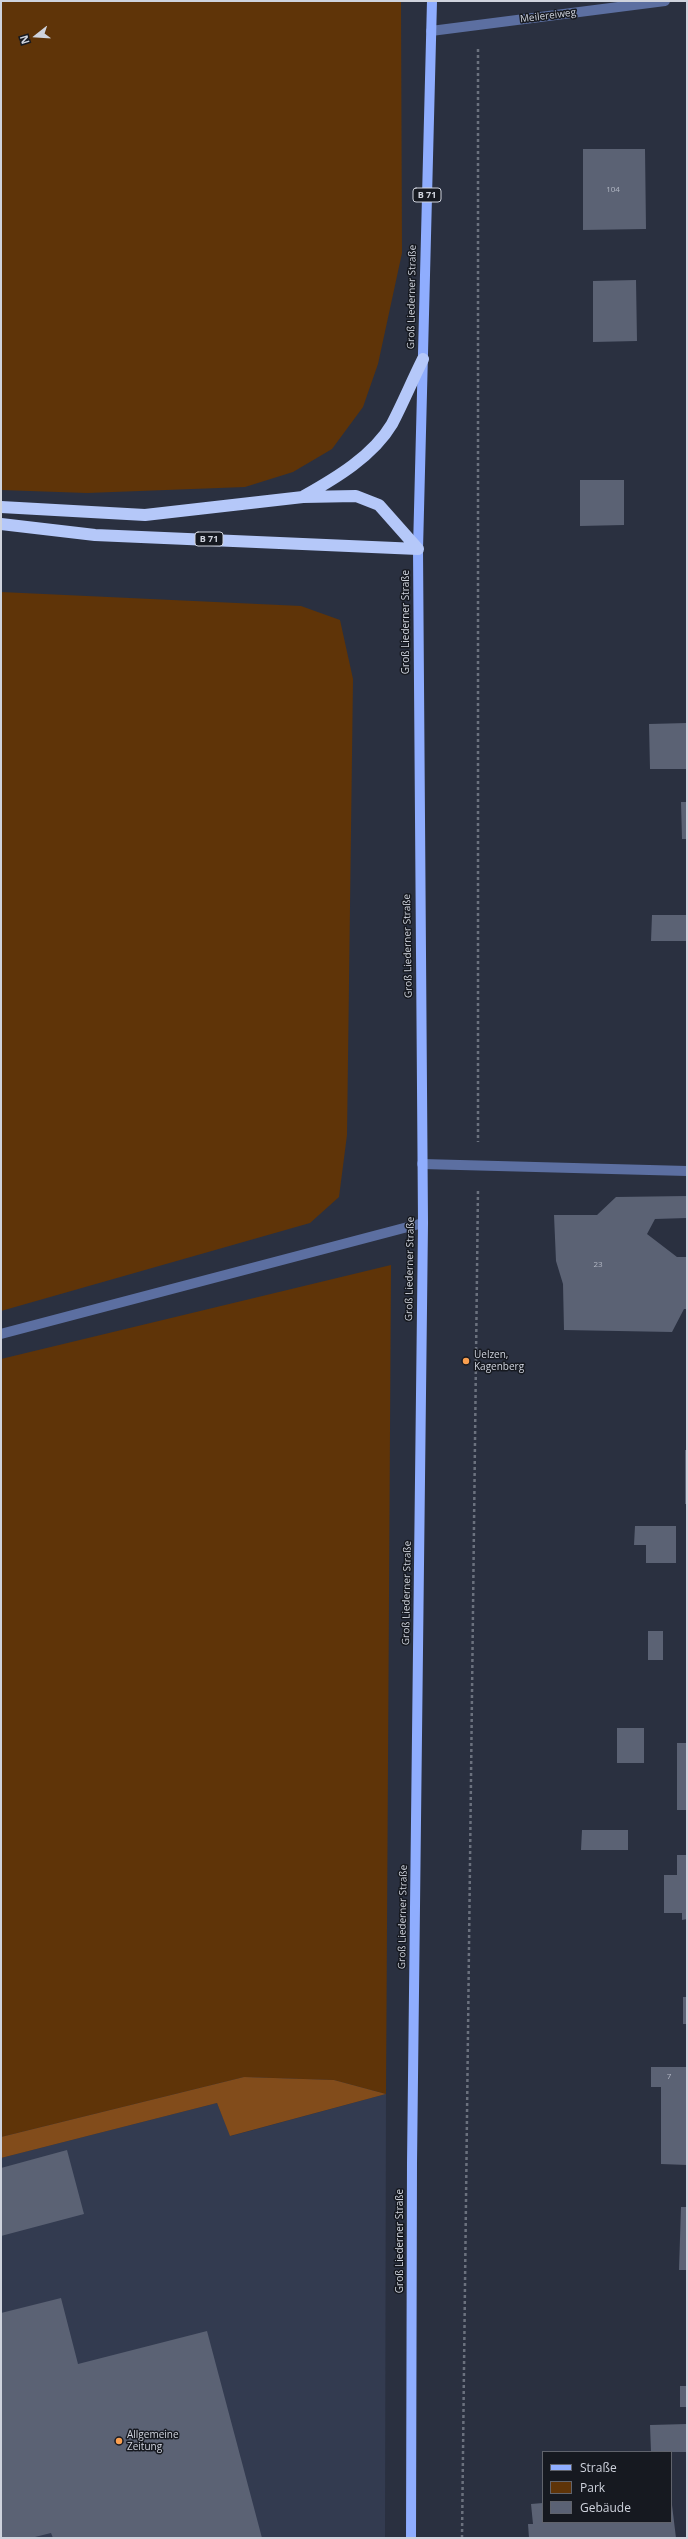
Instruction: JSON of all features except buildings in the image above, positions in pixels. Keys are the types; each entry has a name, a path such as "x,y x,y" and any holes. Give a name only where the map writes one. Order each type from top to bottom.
{"highway":[{"path":"303,497 353,465 375,445 391,424 423,359"},
{"path":"1,507 145,516 303,497 356,496 380,505 418,549"},
{"name":"B 71","path":"1,524 95,535 418,549"}],"main road":[{"name":"Groß Liederner Straße","path":"411,2538 412,2162 423,1223 418,549 432,1"}],"street":[{"name":"Meilereiweg","path":"431,31 665,1"},
{"path":"422,1164 687,1171"},
{"path":"1,1334 423,1223"}],"path":[{"path":"462,2538 478,1166 478,25"}],"shaded area":[{"path":"244,2077 334,2080 386,2094 230,2136 217,2103 1,2158 1,2137"},
{"path":"386,2094 385,2538 1,2538 1,2158 217,2103 231,2136"}],"green space":[{"path":"1,1 401,1 402,253 378,364 363,407 332,449 293,472 245,487 87,493 1,490"},
{"path":"1,592 301,606 340,620 353,679 347,1135 339,1197 310,1223 1,1311"},
{"path":"391,1265 386,2094 334,2080 244,2077 1,2137 1,1359"}],"place":[{"name":"Uelzen, Kagenberg","path":"466,1361"},
{"name":"Allgemeine Zeitung","path":"119,2441"}]}
